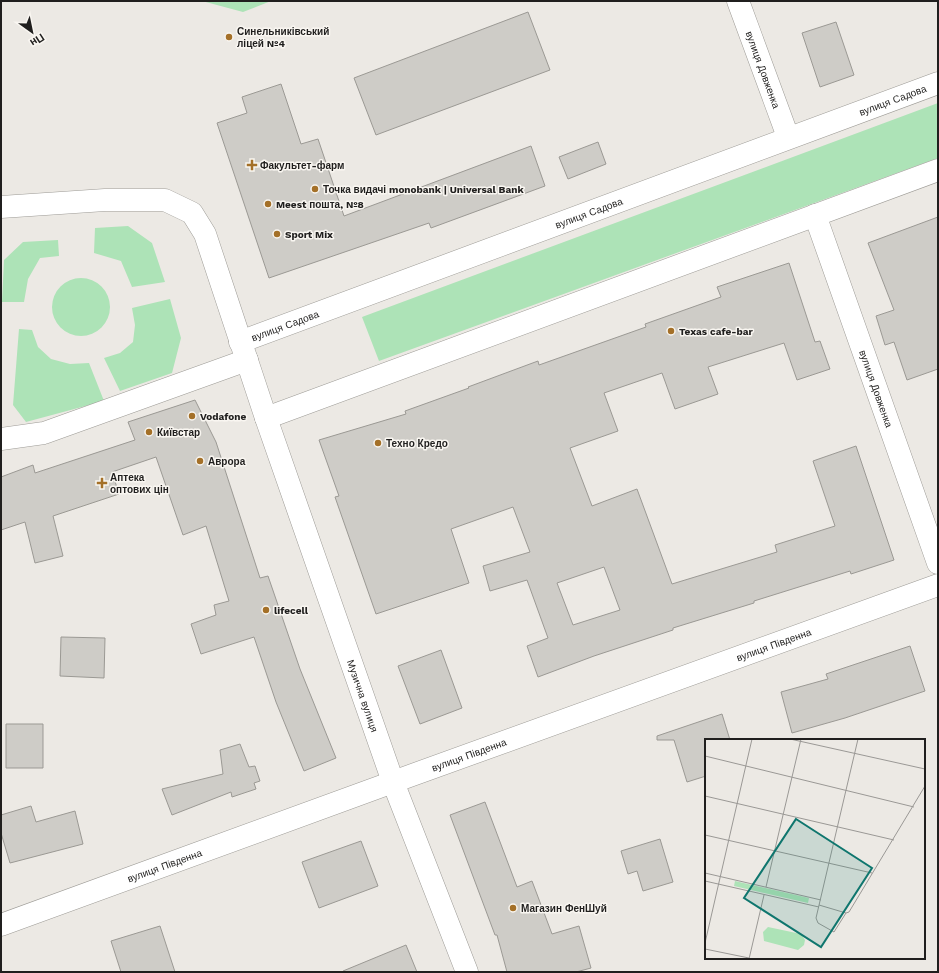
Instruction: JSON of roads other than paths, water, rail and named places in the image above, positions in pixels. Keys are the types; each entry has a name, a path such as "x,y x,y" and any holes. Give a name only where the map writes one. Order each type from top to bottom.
{"street":[{"name":"вулиця Довженка","path":"738,1 788,138"},
{"name":"вулиця Садова","path":"1,439 44,433 244,351 788,138 938,83"},
{"path":"266,418 938,170"},
{"name":"Музична вулиця","path":"1,207 105,200 166,200 192,213 205,234 266,418 393,782 467,972"},
{"name":"вулиця Довженка","path":"815,215 938,563"},
{"name":"вулиця Південна","path":"1,925 938,585"}],"place":[{"name":"Синельниківський ліцей №4","path":"229,37"},
{"name":"Факультет-фарм","path":"252,165"},
{"name":"Точка видачі monobank | Universal Bank","path":"315,189"},
{"name":"Meest пошта, №8","path":"268,204"},
{"name":"Sport Mix","path":"277,234"},
{"name":"Texas cafe-bar","path":"671,331"},
{"name":"Vodafone","path":"192,416"},
{"name":"Київстар","path":"149,432"},
{"name":"Техно Кредо","path":"378,443"},
{"name":"Аврора","path":"200,461"},
{"name":"Аптека оптових цін","path":"102,483"},
{"name":"lifecell","path":"266,610"},
{"name":"Магазин ФенШуй","path":"513,908"}]}
